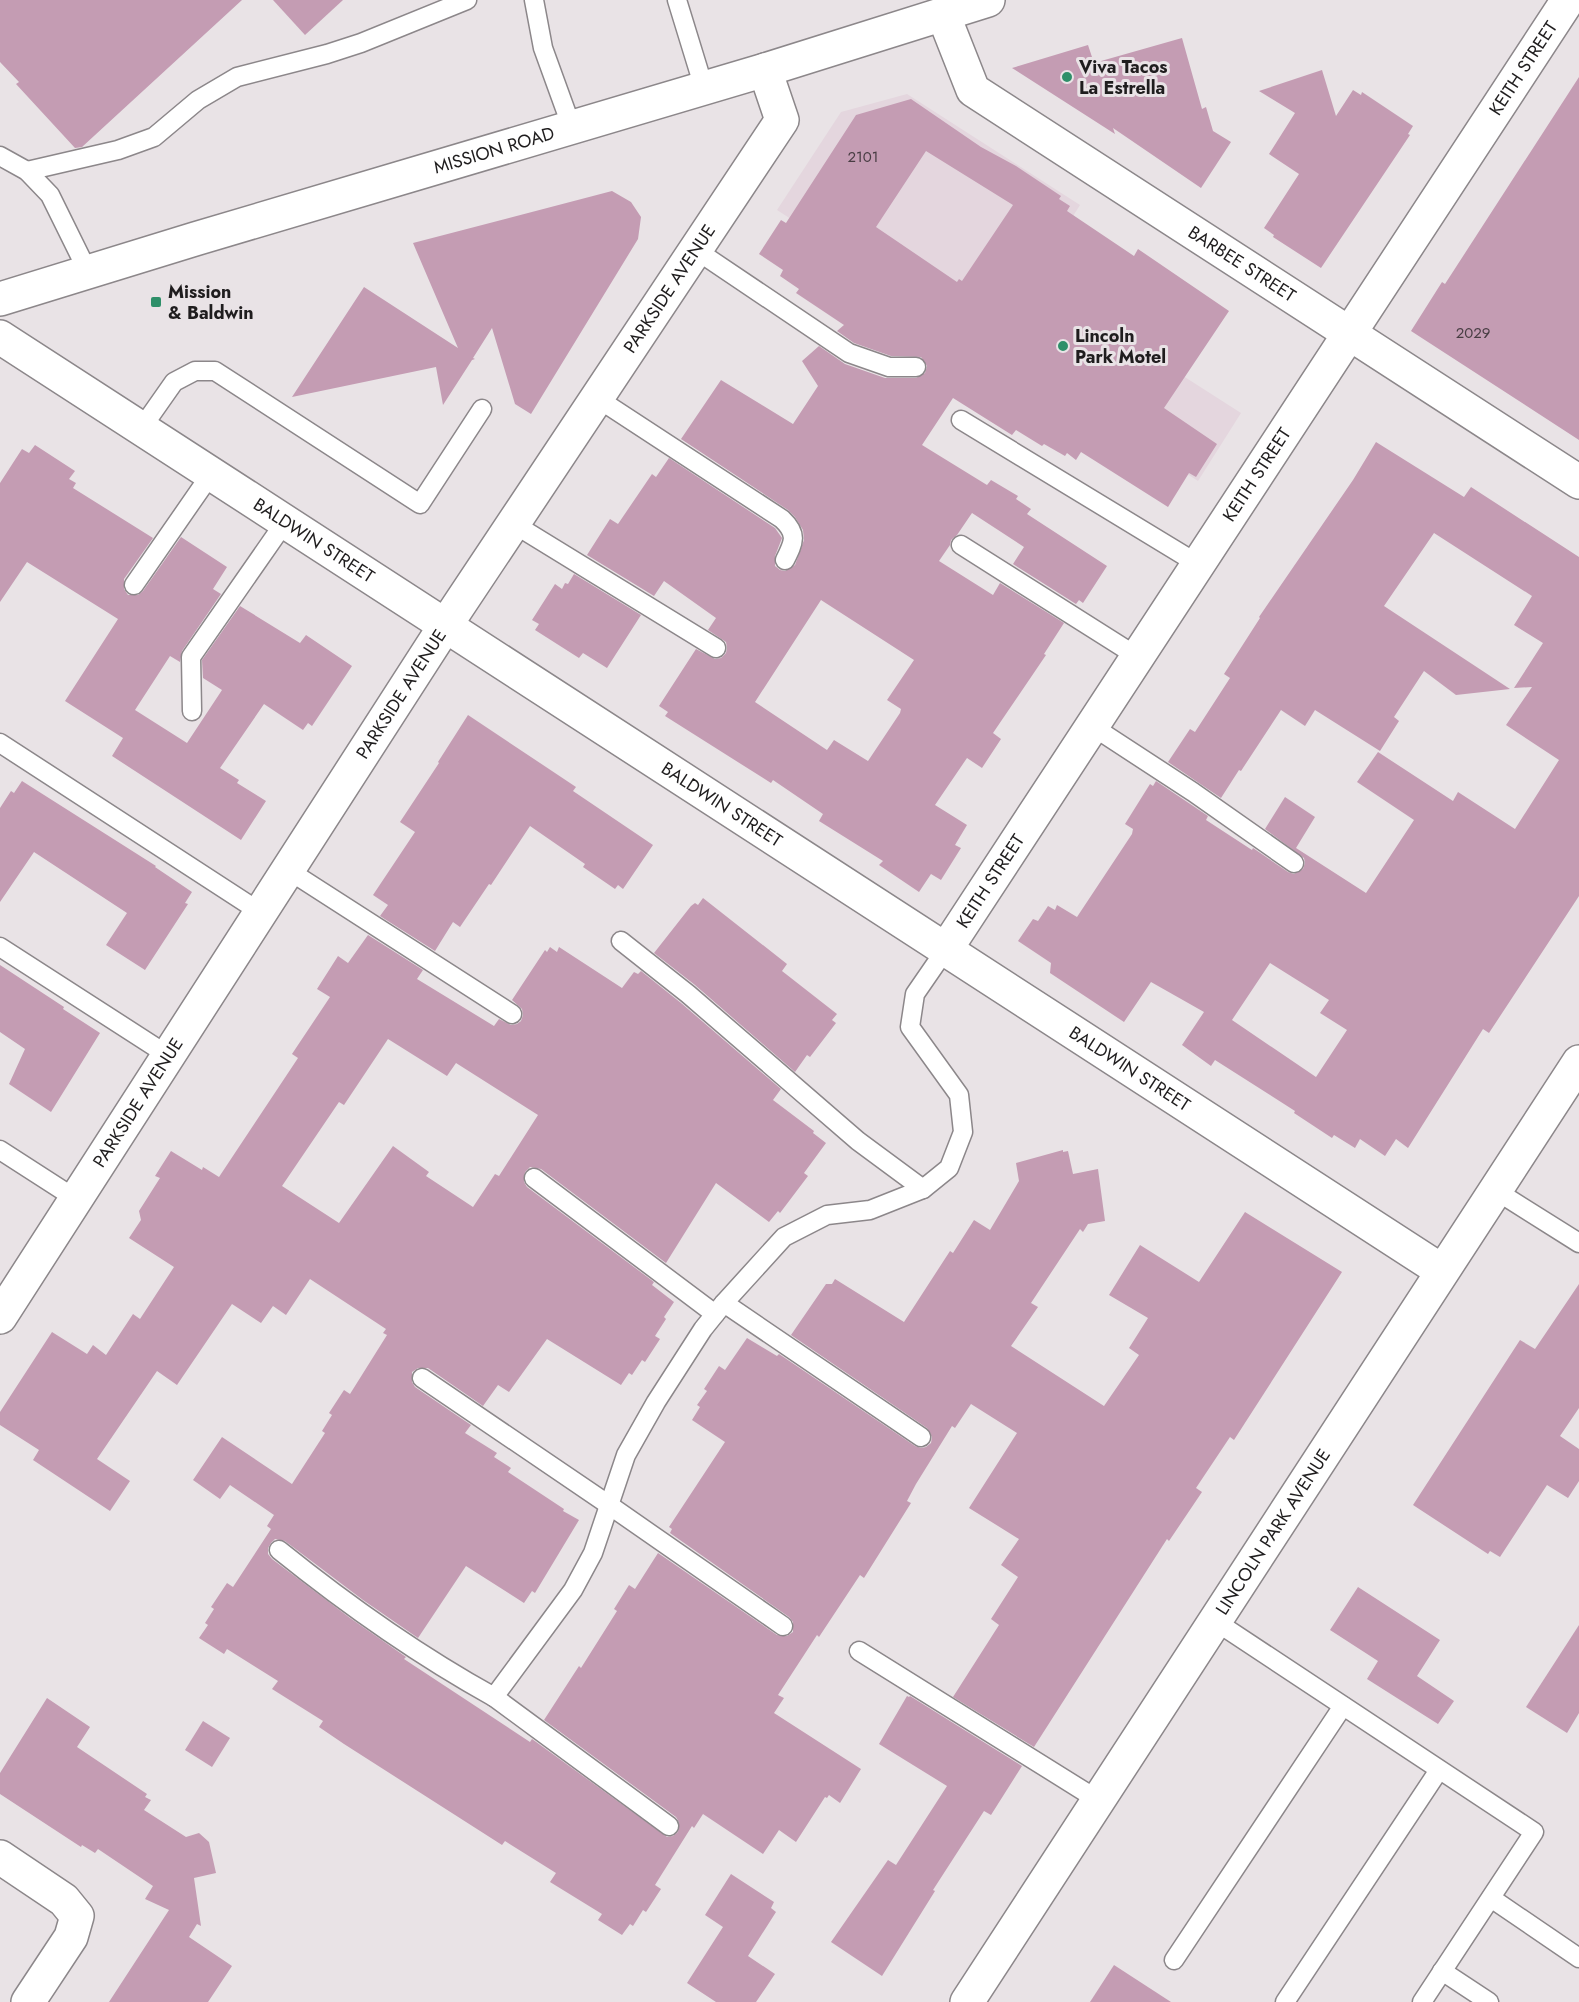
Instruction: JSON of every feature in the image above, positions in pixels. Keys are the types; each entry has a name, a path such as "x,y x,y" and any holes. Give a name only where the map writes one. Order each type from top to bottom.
{"street":[{"name":"MISSION ROAD","path":"0,299 765,70 988,0"},
{"name":"KEITH STREET","path":"946,949 1569,0"},
{"name":"BARBEE STREET","path":"943,14 973,90 1579,482"},
{"name":"PARKSIDE AVENUE","path":"0,1317 445,626 782,120 765,70"},
{"name":"BALDWIN STREET","path":"0,337 1442,1271"},
{"name":"LINCOLN PARK AVENUE","path":"967,2002 1579,1062"},
{"path":"0,1857 64,1900 76,1916 71,1937 28,2002"}],"lane":[{"path":"27,171 118,150 154,137 198,100 237,77 362,43 467,0"},
{"path":"534,0 543,48 572,128"},
{"path":"677,0 704,88"},
{"path":"0,156 27,171 50,195 88,272"},
{"path":"696,250 849,353 889,366 916,367"},
{"path":"141,429 174,382 195,370 215,371 420,504 483,409"},
{"path":"597,398 782,519 790,527 793,537 792,547 785,560"},
{"path":"962,420 1198,564"},
{"path":"135,585 212,474"},
{"path":"192,711 191,657 285,522"},
{"path":"514,524 716,648"},
{"path":"961,545 1138,657"},
{"path":"1092,726 1193,792 1294,863"},
{"path":"0,743 260,912"},
{"path":"288,870 512,1014"},
{"path":"621,941 688,994 858,1141 923,1189"},
{"path":"0,947 168,1056"},
{"path":"494,1697 573,1590 593,1553 626,1455 702,1329 719,1308 784,1237 827,1215 870,1210 923,1189 949,1168 963,1132 959,1095 910,1027 915,994 946,949"},
{"path":"0,1150 76,1199"},
{"path":"534,1178 719,1308 921,1437"},
{"path":"1495,1190 1579,1243"},
{"path":"422,1378 783,1626"},
{"path":"279,1550 326,1588 463,1680 494,1697 669,1826"},
{"path":"1215,1621 1534,1832 1422,2002"},
{"path":"859,1651 1098,1800"},
{"path":"1174,1960 1343,1706"},
{"path":"1286,2002 1439,1770"},
{"path":"1491,1898 1579,1958"},
{"path":"1442,1971 1489,2002"}],"shaded area":[{"name":"Lincoln Park Motel","path":"907,94 1080,205 1033,280 1241,413 1198,481 777,210 841,112"}],"building":[{"path":"0,0 242,0 82,147 75,148 16,84 19,82 0,62"},
{"path":"273,0 343,0 305,35"},
{"path":"1182,38 1202,109 1206,107 1213,131 1231,142 1201,188 1113,128 1115,134 1012,68 1088,45 1094,63"},
{"path":"1322,70 1336,116 1353,90 1361,95 1362,92 1413,126 1408,134 1410,135 1321,268 1273,237 1274,235 1264,228 1299,174 1269,154 1295,113 1259,91"},
{"path":"1579,77 1579,440 1411,331 1442,282 1445,284"},
{"path":"911,99 981,147 1016,166 1061,196 1059,199 1070,206 1067,211 1134,256 1138,249 1229,311 1164,408 1217,444 1196,477 1189,473 1168,507 1081,452 1076,460 1067,453 1065,456 1044,444 1042,446 1016,430 1012,435 953,398 922,445 987,485 991,480 1018,496 1016,499 1031,509 1027,514 1107,566 1083,603 1079,600 1076,604 1013,564 1024,547 972,513 951,540 939,561 993,595 1000,583 1064,623 1044,654 1046,655 993,733 1001,739 982,768 967,758 935,805 967,825 955,845 961,848 941,880 931,874 919,892 879,865 883,861 819,821 823,814 773,780 771,783 665,716 668,712 659,706 696,649 715,659 721,658 726,653 726,642 708,630 716,618 664,581 654,596 587,555 610,519 618,524 652,474 656,477 669,458 775,528 782,538 775,556 775,566 785,571 795,565 804,540 803,530 795,517 788,510 681,439 721,380 793,424 818,386 802,361 819,346 845,364 885,378 916,378 925,373 927,366 921,357 891,356 854,343 837,331 844,325 796,293 799,289 780,276 783,270 759,254 781,220 786,223 856,115","holes":["926,151 1013,205 962,281 959,279 957,282 876,227","821,600 914,660 887,700 901,709 900,713 868,761 834,740 827,750 755,702"]},
{"path":"612,191 631,202 641,217 638,239 531,414 515,404 492,328 473,358 475,359 472,360 443,405 436,367 292,397 364,287 458,348 413,243"},
{"path":"1376,442 1464,497 1471,487 1579,557 1579,896 1489,1033 1483,1029 1408,1148 1396,1139 1385,1156 1360,1139 1355,1148 1334,1135 1332,1138 1294,1113 1295,1111 1215,1060 1211,1066 1182,1045 1204,1012 1151,982 1124,1022 1050,973 1051,963 1018,941 1033,919 1038,921 1048,906 1055,910 1057,905 1077,917 1132,834 1133,829 1125,824 1150,784 1153,786 1156,781 1208,816 1206,820 1294,874 1303,869 1304,858 1265,829 1285,797 1315,817 1296,848 1366,893 1414,820 1357,782 1378,752 1453,801 1458,792 1515,829 1559,760 1506,725 1532,687 1514,688 1543,643 1514,625 1532,596 1434,533 1384,606 1510,689 1456,695 1424,671 1394,717 1399,721 1380,751 1315,710 1305,726 1281,710 1221,798 1168,762 1190,729 1195,732 1230,678 1224,674 1259,617 1353,480","holes":["1270,963 1329,1000 1320,1013 1347,1030 1316,1077 1232,1020"]},
{"path":"35,445 75,471 69,479 76,483 73,488 153,538 124,579 124,589 128,595 138,595 143,591 181,537 227,567 213,589 221,594 182,651 180,662 170,656 135,710 187,743 222,690 203,678 202,660 240,606 300,643 306,635 352,666 312,726 308,723 303,730 264,704 220,768 239,780 237,783 266,801 241,840 112,756 123,738 65,701 118,619 27,562 0,602 0,483 22,449 29,453"},
{"path":"574,574 641,615 607,668 583,653 579,658 535,630 539,624 532,620 555,584 562,589"},
{"path":"468,715 576,787 573,791 653,845 623,889 618,885 615,889 583,867 585,864 530,826 460,927 453,922 435,951 380,916 388,905 373,895 415,832 400,822"},
{"path":"22,781 156,866 192,892 185,903 188,904 145,970 106,945 127,913 34,852 0,902 0,808 11,791 14,793"},
{"path":"703,898 787,964 782,971 837,1014 832,1020 836,1023 810,1057 807,1055 795,1072 695,985 654,953 691,906 695,903 698,905"},
{"path":"368,935 423,970 417,979 494,1026 499,1019 511,1025 521,1021 522,1009 512,1000 545,950 547,952 550,947 557,952 559,947 622,988 634,972 638,974 641,971 781,1089 773,1100 826,1143 804,1173 808,1176 780,1213 778,1211 769,1222 716,1183 666,1263 541,1169 530,1167 525,1172 524,1182 527,1187 654,1282 652,1285 674,1302 655,1336 660,1339 645,1362 642,1360 632,1375 629,1373 621,1385 547,1339 509,1392 498,1385 483,1406 428,1368 418,1368 412,1372 412,1382 415,1387 471,1425 465,1433 497,1453 494,1457 511,1468 508,1472 579,1520 535,1593 532,1591 524,1603 466,1566 418,1638 285,1541 275,1539 268,1548 268,1554 272,1559 406,1657 404,1659 530,1742 532,1739 667,1837 678,1832 679,1822 676,1817 544,1720 579,1666 581,1668 617,1611 614,1609 629,1585 635,1589 658,1553 777,1635 787,1636 793,1632 793,1622 789,1617 670,1533 672,1529 669,1527 725,1442 692,1420 700,1407 697,1405 707,1391 704,1389 719,1366 725,1370 747,1338 777,1356 779,1354 915,1446 926,1447 931,1443 932,1437 927,1428 791,1335 826,1284 832,1284 835,1279 904,1322 950,1251 953,1253 974,1220 990,1230 1019,1181 1016,1163 1063,1150 1063,1152 1068,1151 1073,1174 1098,1169 1105,1221 1088,1224 1083,1232 1080,1229 1031,1303 1038,1307 1011,1346 1104,1406 1139,1355 1129,1348 1148,1318 1109,1295 1140,1245 1199,1282 1245,1212 1342,1272 1234,1440 1230,1437 1196,1488 1202,1492 1169,1541 1167,1539 1034,1747 953,1697 999,1625 991,1619 1018,1577 1001,1565 1019,1539 969,1508 1017,1433 971,1404 955,1428 952,1426 916,1484 907,1501 911,1503 864,1578 860,1575 778,1695 784,1698 774,1713 861,1769 840,1803 829,1795 825,1797 796,1842 779,1830 763,1854 703,1814 694,1828 692,1826 655,1885 661,1889 646,1912 643,1910 633,1926 630,1924 622,1935 598,1920 602,1914 550,1882 556,1873 505,1841 502,1845 344,1744 319,1727 323,1721 272,1689 278,1681 227,1649 224,1654 199,1638 208,1625 205,1623 214,1609 211,1607 227,1583 233,1587 271,1529 267,1526 274,1515 230,1485 220,1499 193,1480 222,1437 292,1484 325,1433 322,1431 332,1415 329,1413 344,1390 350,1394 387,1335 383,1333 386,1329 310,1279 286,1315 273,1306 261,1323 232,1304 177,1385 157,1371 97,1459 130,1481 110,1511 33,1460 39,1450 0,1425 0,1412 52,1332 87,1354 93,1345 106,1355 133,1314 140,1319 174,1267 129,1238 141,1220 139,1211 160,1178 155,1176 171,1151 202,1170 203,1167 219,1177 298,1058 292,1054 330,997 317,989 338,956 348,963","holes":["388,1039 447,1076 456,1063 538,1115 499,1176 495,1174 473,1207 426,1176 429,1172 393,1146 339,1223 282,1186 339,1102 344,1105"]},
{"path":"0,965 100,1033 51,1112 9,1084 25,1049 0,1032"},
{"path":"1579,1284 1579,1408 1560,1436 1579,1449 1579,1481 1568,1498 1547,1485 1500,1557 1490,1551 1488,1554 1413,1505 1520,1340 1535,1349"},
{"path":"1358,1587 1440,1640 1417,1676 1454,1701 1438,1724 1367,1679 1378,1661 1330,1630"},
{"path":"1579,1625 1579,1713 1567,1733 1526,1707"},
{"path":"907,1696 1022,1766 991,1815 984,1811 933,1890 935,1891 882,1976 831,1942 888,1860 896,1865 947,1786 879,1744"},
{"path":"47,1698 90,1727 77,1747 147,1794 145,1797 151,1800 144,1810 186,1837 199,1833 209,1842 216,1873 194,1878 201,1926 197,1924 189,1937 232,1966 208,2002 109,2002 169,1910 145,1899 153,1886 98,1849 95,1853 82,1845 81,1847 0,1794 0,1773"},
{"path":"203,1721 230,1738 212,1767 185,1750"},
{"path":"731,1874 774,1902 771,1908 776,1912 748,1956 775,1974 756,2002 716,2002 687,1983 723,1927 705,1915"},
{"path":"1114,1965 1171,2002 1090,2002"}],"place":[{"name":"Viva Tacos La Estrella","path":"1067,77"},
{"name":"Mission & Baldwin","path":"156,302"},
{"name":"Lincoln Park Motel","path":"1063,346"}]}
